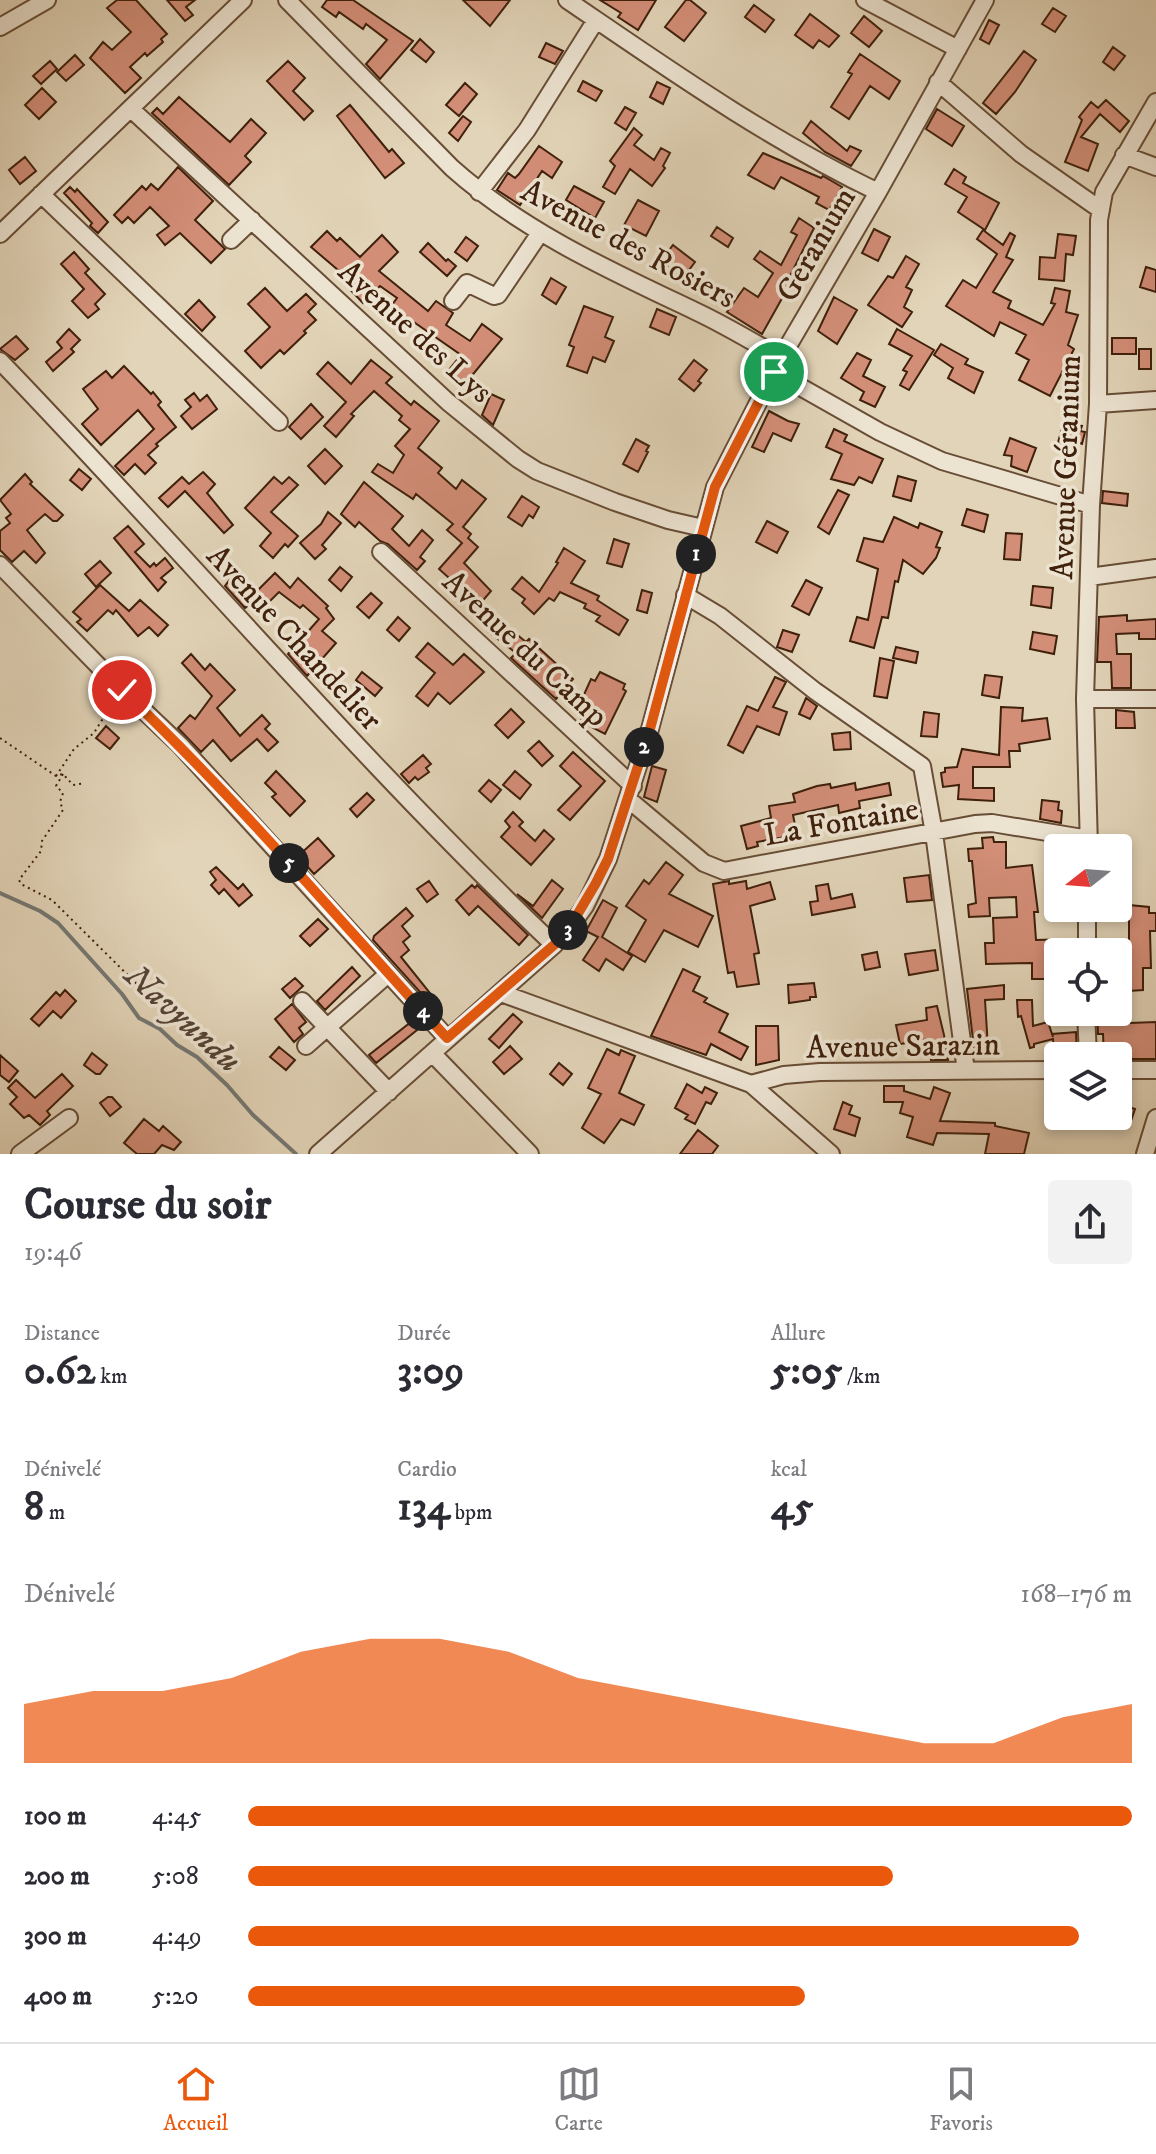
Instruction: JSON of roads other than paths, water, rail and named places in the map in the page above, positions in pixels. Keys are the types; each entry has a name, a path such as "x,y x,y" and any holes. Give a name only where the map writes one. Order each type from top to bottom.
{"street":[{"path":"0,27 47,0"},
{"path":"0,234 243,0"},
{"name":"Avenue des Rosiers","path":"287,0 452,168 479,192 540,233 598,266 697,311 880,432 942,461 1091,505"},
{"path":"567,0 825,166 878,192"},
{"path":"865,0 958,49"},
{"name":"Geranium","path":"319,1154 554,945 570,927 596,883 608,859 630,792 715,487 778,365 985,0"},
{"path":"479,192 527,130 596,20"},
{"path":"938,82 1021,154 1101,210"},
{"name":"Avenue Géranium","path":"1089,834 1085,699 1091,505 1098,404 1097,250 1104,192 1156,102"},
{"name":"Avenue des Lys","path":"131,109 448,402 529,466 615,502 703,528"},
{"path":"1124,155 1156,167"},
{"path":"41,194 279,422"},
{"path":"231,240 252,220"},
{"path":"453,301 467,283 498,295 540,233"},
{"name":"Avenue Chandelier","path":"0,361 438,830 554,945"},
{"path":"1098,404 1156,400"},
{"name":"Avenue du Camp","path":"381,552 630,792"},
{"path":"0,565 180,745 447,1038"},
{"path":"1089,577 1156,568"},
{"path":"685,595 720,616 815,691 922,766 966,1071"},
{"path":"1085,699 1156,699"},
{"name":"La Fontaine","path":"630,792 704,863 724,871 992,823 1044,834"},
{"path":"306,1046 388,974"},
{"path":"501,993 751,1084 831,1154"},
{"path":"302,1001 389,1092"},
{"path":"432,1053 530,1154"},
{"name":"Avenue Sarazin","path":"751,1084 784,1075 820,1072 1044,1070"},
{"path":"1132,1070 1156,1070"},
{"path":"20,1154 69,1118"},
{"path":"1145,1154 1156,1118"}],"waterway":[{"name":"Navyundu","path":"0,893 58,923 122,994 139,1018 160,1029 177,1045 197,1057 296,1154"}]}
